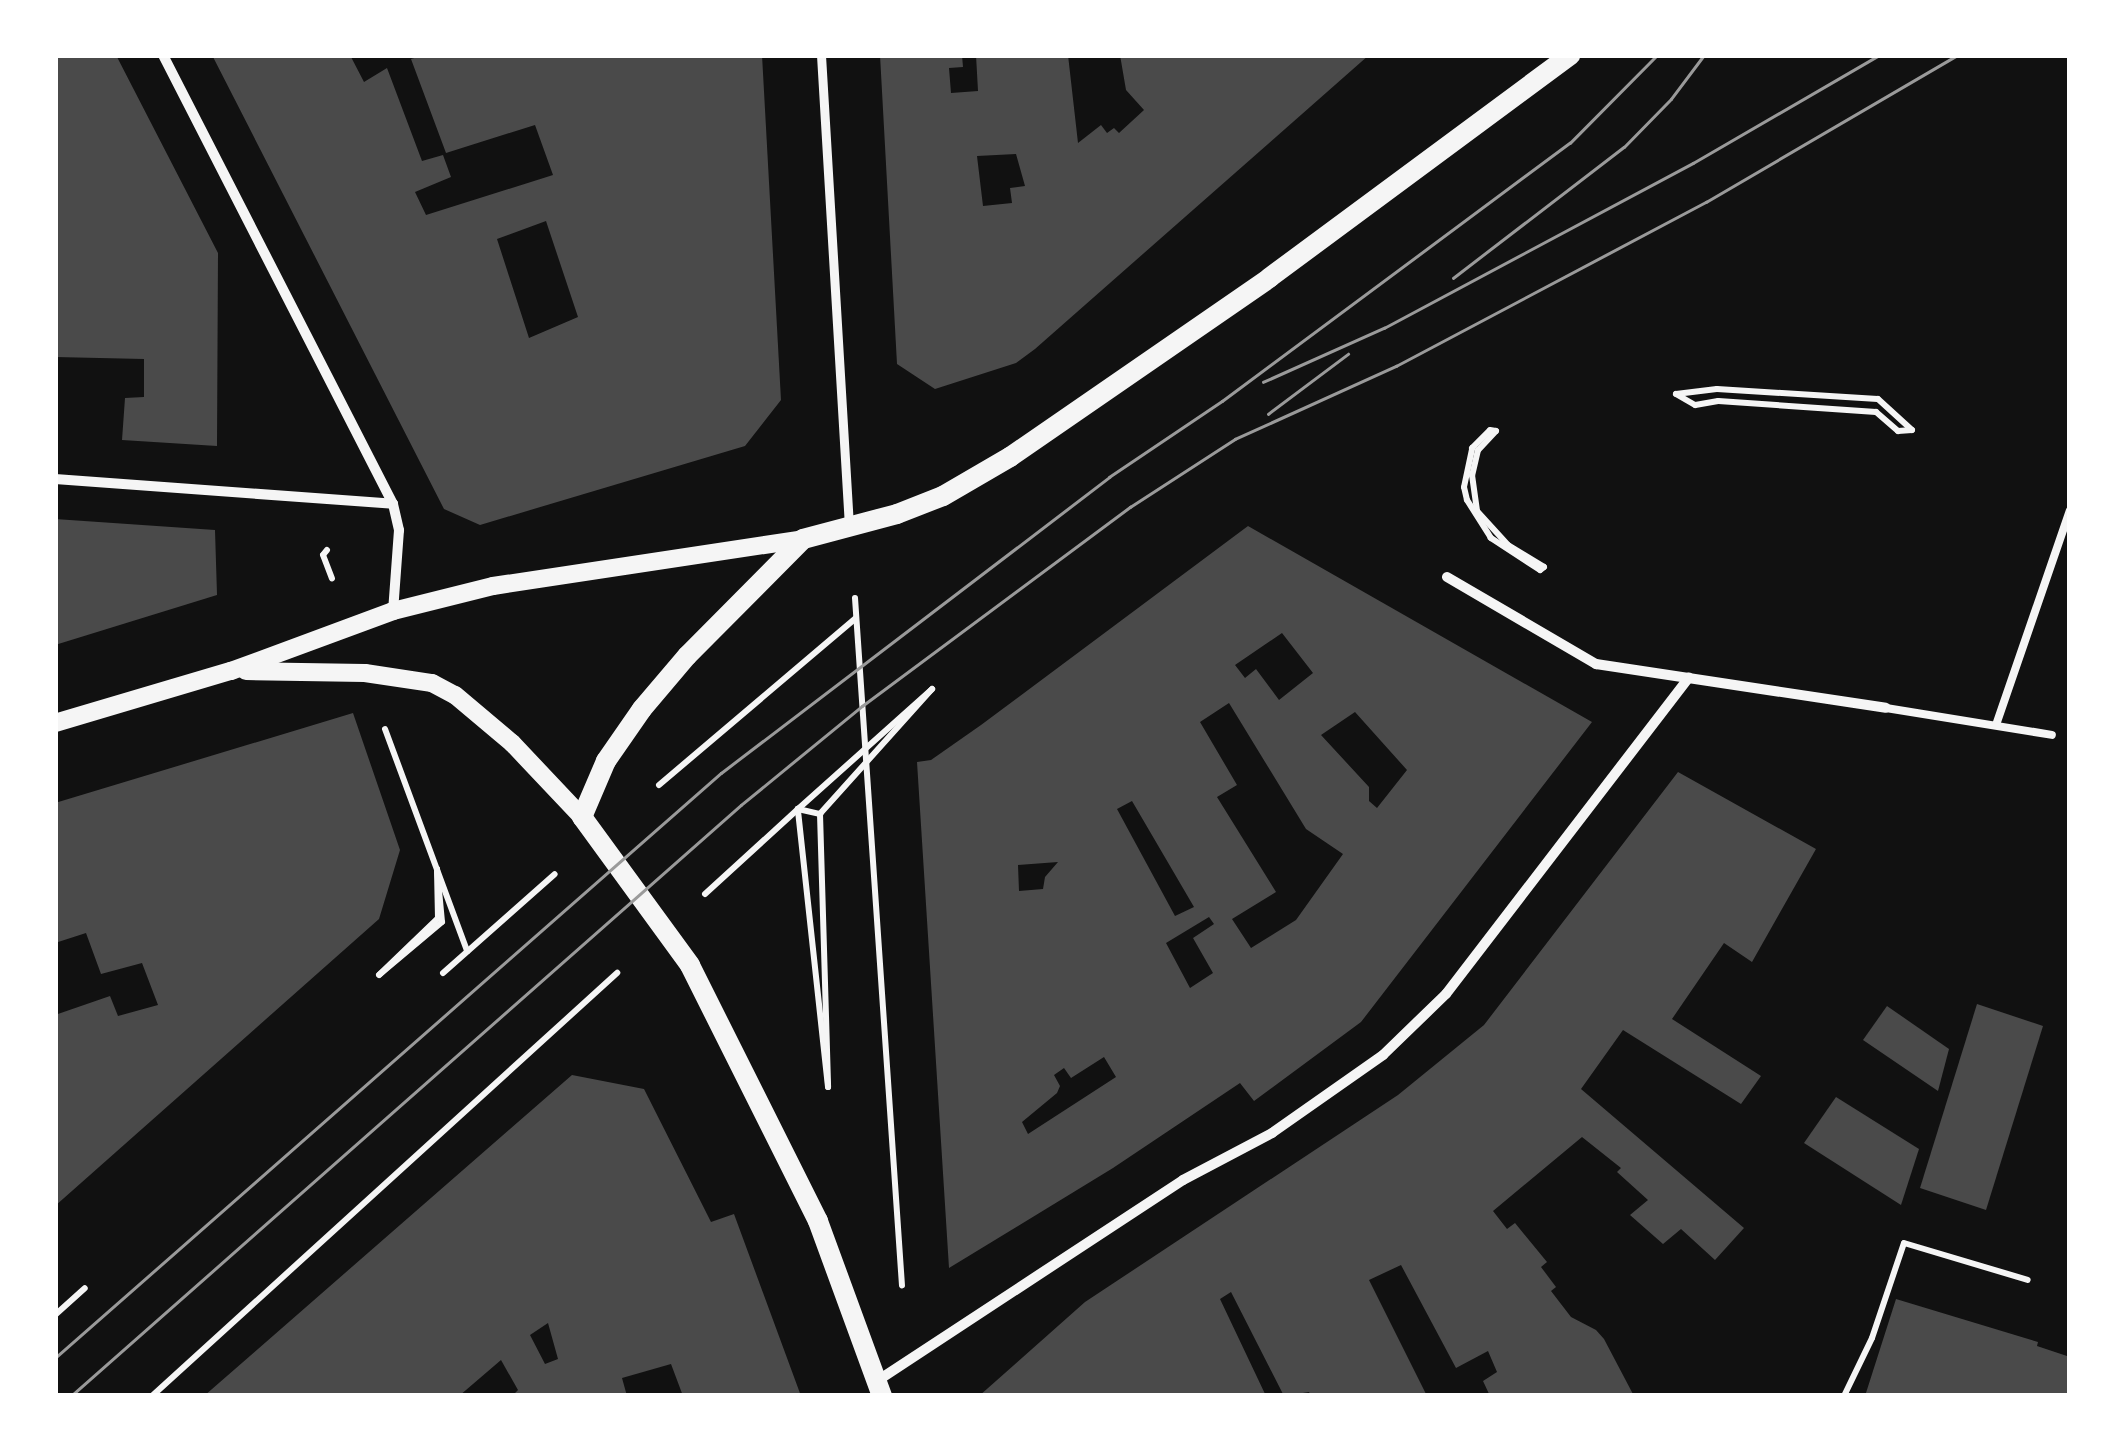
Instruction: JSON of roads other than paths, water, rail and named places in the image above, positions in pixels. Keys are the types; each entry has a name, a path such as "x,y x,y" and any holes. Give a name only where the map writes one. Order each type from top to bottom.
{"main road":[{"path":"879,1389 818,1221 690,966 582,818 606,761 686,656 803,539 944,496 1075,414 1570,55"}],"street":[{"path":"163,55 392,504 399,530 393,611"},
{"path":"821,55 849,526"},
{"path":"55,479 392,504"},
{"path":"55,723 231,671 393,611 493,586 803,539"},
{"path":"1446,576 1596,664 1886,708"},
{"path":"231,671 339,672 420,679 455,695 512,744 582,818"},
{"path":"879,1389 907,1361 1183,1180 1272,1133 1383,1055 1446,994 1689,676"}],"lane":[{"path":"1996,725 2070,510"},
{"path":"1886,708 2052,735"}],"tram line":[{"path":"55,1358 721,773 1109,477 1222,401 1570,143 1657,55"},
{"path":"1453,278 1624,147 1671,99 1704,55"},
{"path":"1263,382 1384,328 1693,163 1879,55"},
{"path":"71,1396 741,805 862,706 1130,507 1235,439 1396,366 1706,202 1958,55"},
{"path":"1268,414 1348,354"}]}
